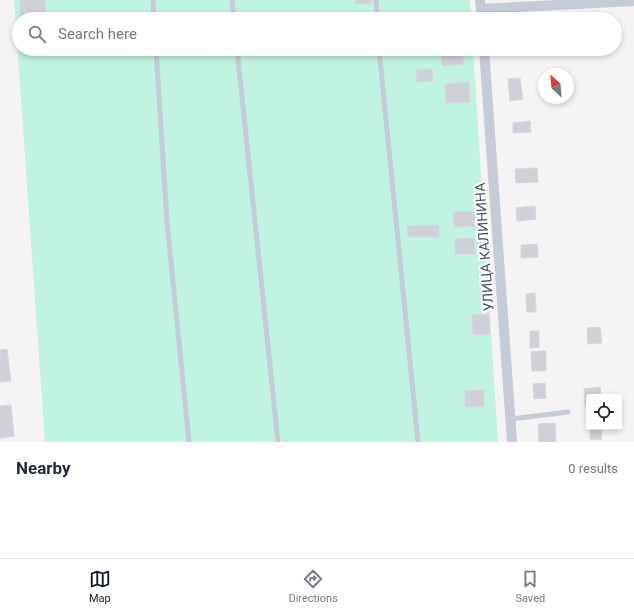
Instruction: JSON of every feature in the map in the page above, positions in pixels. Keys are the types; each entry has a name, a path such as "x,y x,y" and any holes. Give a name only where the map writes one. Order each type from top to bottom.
{"street":[{"path":"481,4 634,1"},
{"name":"УЛИЦА КАЛИНИНА","path":"485,56 512,442"}],"lane":[{"path":"153,0 154,12"},
{"path":"232,0 233,12"},
{"path":"376,0 377,12"},
{"path":"156,56 167,222 189,442"},
{"path":"238,56 278,442"},
{"path":"380,56 418,442"},
{"path":"511,419 568,412"}],"green space":[{"path":"14,0 470,0 471,12 15,12"},
{"path":"18,56 473,56 498,442 45,442"}],"building":[{"path":"20,0 45,0 46,12 20,12"},
{"path":"355,0 371,0 371,3 356,4"},
{"path":"441,56 463,56 464,64 442,66"},
{"path":"432,69 433,81 417,82 416,70"},
{"path":"520,78 523,99 510,101 508,79"},
{"path":"469,82 470,102 446,103 445,84"},
{"path":"530,121 531,132 513,133 513,123"},
{"path":"537,168 538,182 516,183 515,169"},
{"path":"535,206 536,219 517,221 516,208"},
{"path":"475,211 475,226 454,227 453,212"},
{"path":"439,225 439,237 408,237 407,226"},
{"path":"474,238 475,254 455,254 455,239"},
{"path":"537,244 538,257 521,258 521,245"},
{"path":"535,293 536,312 527,312 526,294"},
{"path":"489,314 490,334 473,335 472,315"},
{"path":"600,327 602,343 588,344 587,328"},
{"path":"530,331 539,331 539,347 530,348"},
{"path":"7,349 11,381 0,382 0,350"},
{"path":"546,351 546,371 532,371 531,352"},
{"path":"545,383 546,398 534,399 533,384"},
{"path":"600,387 601,394 586,394 586,407 585,407 584,389"},
{"path":"484,390 484,406 465,407 465,391"},
{"path":"11,405 14,436 0,438 0,406"},
{"path":"555,423 556,442 539,442 538,424"},
{"path":"590,430 602,430 601,440 590,439"}]}
